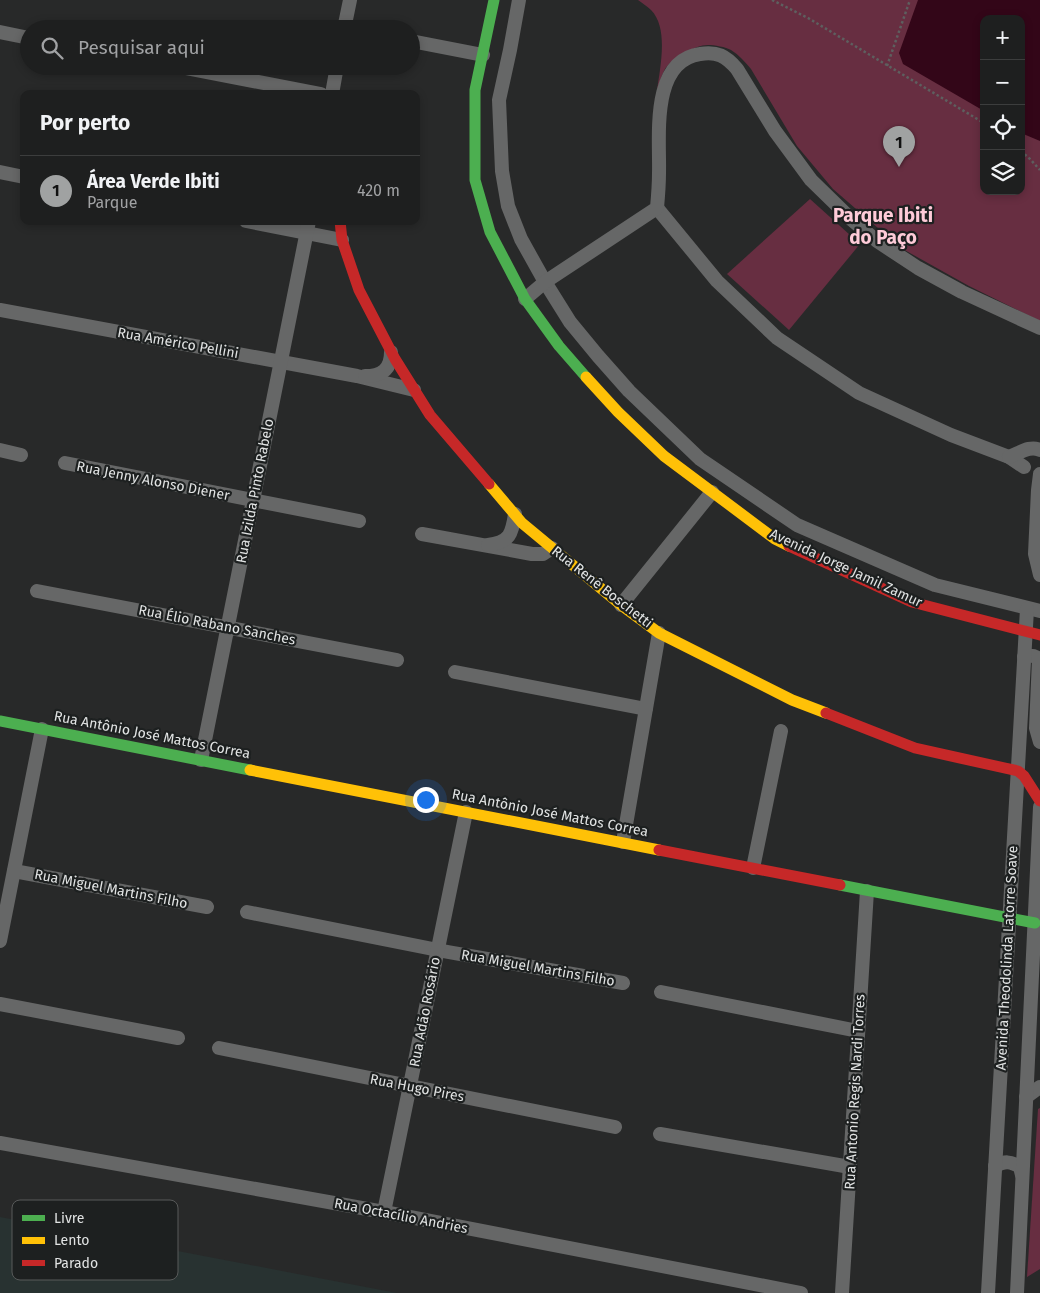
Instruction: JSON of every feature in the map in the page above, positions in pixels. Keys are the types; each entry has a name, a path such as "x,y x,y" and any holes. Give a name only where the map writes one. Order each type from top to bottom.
{"street":[{"path":"348,20 350,0"},
{"name":"Avenida Jorge Jamil Zamur","path":"494,0 475,90 475,180 490,232 525,300 558,346 618,412 664,456 775,539 912,602 1040,635"},
{"name":"Avenida Jorge Jamil Zamur","path":"519,0 499,100 502,171 508,206 521,239 570,322 629,392 700,459 797,525 935,585 1033,610"},
{"path":"0,32 20,36"},
{"path":"420,43 483,55"},
{"path":"1033,471 1009,457 951,435 859,393 777,338 717,281 656,208 659,176 659,110 664,88 674,70 684,59 697,54 711,53 730,60 775,132 811,180 852,220 877,241 918,268 962,292 1040,328"},
{"path":"222,75 301,90"},
{"path":"333,90 335,75"},
{"path":"0,172 20,176"},
{"path":"525,300 545,282 656,208"},
{"path":"287,225 307,227 342,240"},
{"name":"Rua Renê Boschetti","path":"340,225 342,240 360,290 391,352 430,415 522,523 621,605 659,632 792,700 915,748 1018,772"},
{"name":"Rua Izilda Pinto Rabelo","path":"201,760 307,227"},
{"name":"Rua Américo Pellini","path":"0,310 357,376 414,390"},
{"path":"544,325 563,311"},
{"path":"558,346 578,331"},
{"name":"Rua Américo Pellini","path":"357,376 374,376 384,371 391,362 391,352"},
{"path":"1040,435 1032,449 1021,456 1021,462 1033,471 1038,490 1036,554 1040,575"},
{"path":"1009,457 1032,449"},
{"path":"0,450 21,454"},
{"name":"Rua Jenny Alonso Diener","path":"65,464 359,521"},
{"path":"621,605 712,492"},
{"path":"485,545 500,544 510,535 515,514"},
{"path":"422,534 532,554 543,554 552,548"},
{"name":"Rua Élio Rabano Sanches","path":"37,591 397,660"},
{"path":"992,623 998,609 997,601"},
{"name":"Avenida Theodolinda Latorre Soave","path":"988,1293 1024,657 1026,632 1033,610"},
{"path":"623,842 659,632"},
{"path":"1024,657 1036,656 1040,659 1036,728 1040,742"},
{"path":"455,672 646,708"},
{"name":"Rua Antônio José Mattos Correa","path":"0,721 1034,923"},
{"path":"0,941 42,729"},
{"path":"753,868 781,731"},
{"path":"1018,772 1024,776 1040,801"},
{"name":"Avenida Theodolinda Latorre Soave","path":"1017,1293 1040,807"},
{"name":"Rua Adão Rosário","path":"384,1212 466,812"},
{"name":"Rua Miguel Martins Filho","path":"14,871 207,907"},
{"name":"Rua Antonio Regis Nardi Torres","path":"842,1293 867,891"},
{"name":"Rua Miguel Martins Filho","path":"247,912 438,950 623,983"},
{"path":"661,992 858,1031"},
{"path":"0,1004 178,1038"},
{"name":"Rua Hugo Pires","path":"219,1048 615,1127"},
{"path":"1028,1050 1033,1058 1040,1062"},
{"path":"1026,1097 1040,1087"},
{"path":"660,1134 850,1167"},
{"name":"Rua Octacílio Andries","path":"0,1142 384,1212 801,1293"},
{"path":"996,1145 1002,1153 1008,1155 1019,1156 1023,1153"},
{"path":"995,1166 1004,1162 1013,1163 1020,1167 1022,1175"}],"path":[{"path":"772,0 808,18 980,121"},
{"path":"887,66 910,0"},
{"path":"1025,155 1040,170"}],"shaded area":[{"path":"638,0 1040,0 1040,321 969,286 901,248 833,189 797,146 751,69 731,50 720,46 708,45 697,47 684,53 665,69 657,91 662,37 657,18 651,10"},
{"path":"918,0 1040,0 1040,141 1025,135 1025,15 980,15 980,109 903,64 899,53"},
{"path":"810,199 860,244 789,330 727,274"},
{"path":"1040,1108 1040,1269 1027,1277 1038,1109"},
{"path":"0,1217 12,1219 12,1280 178,1280 178,1251 397,1293 0,1293"}],"traffic: fast":[{"path":"494,0 475,90 475,180 490,232 525,299 559,346 586,377"},
{"path":"0,721 250,770"},
{"path":"840,885 1035,923"}],"traffic: slow":[{"path":"586,377 618,412 664,456 775,539 789,546"},
{"path":"489,484 522,523 621,605 659,633 792,700 826,713"},
{"path":"250,770 659,850"}],"traffic: jam":[{"path":"340,225 342,240 359,290 395,359 430,415 489,484"},
{"path":"789,546 912,602 1040,635"},
{"path":"826,713 915,748 1018,771 1024,776 1040,801"},
{"path":"659,850 840,885"}],"place":[{"name":"Área Verde Ibiti","path":"899,167"}],"district":[{"name":"Parque Ibiti do Paço","path":"883,226"}]}
